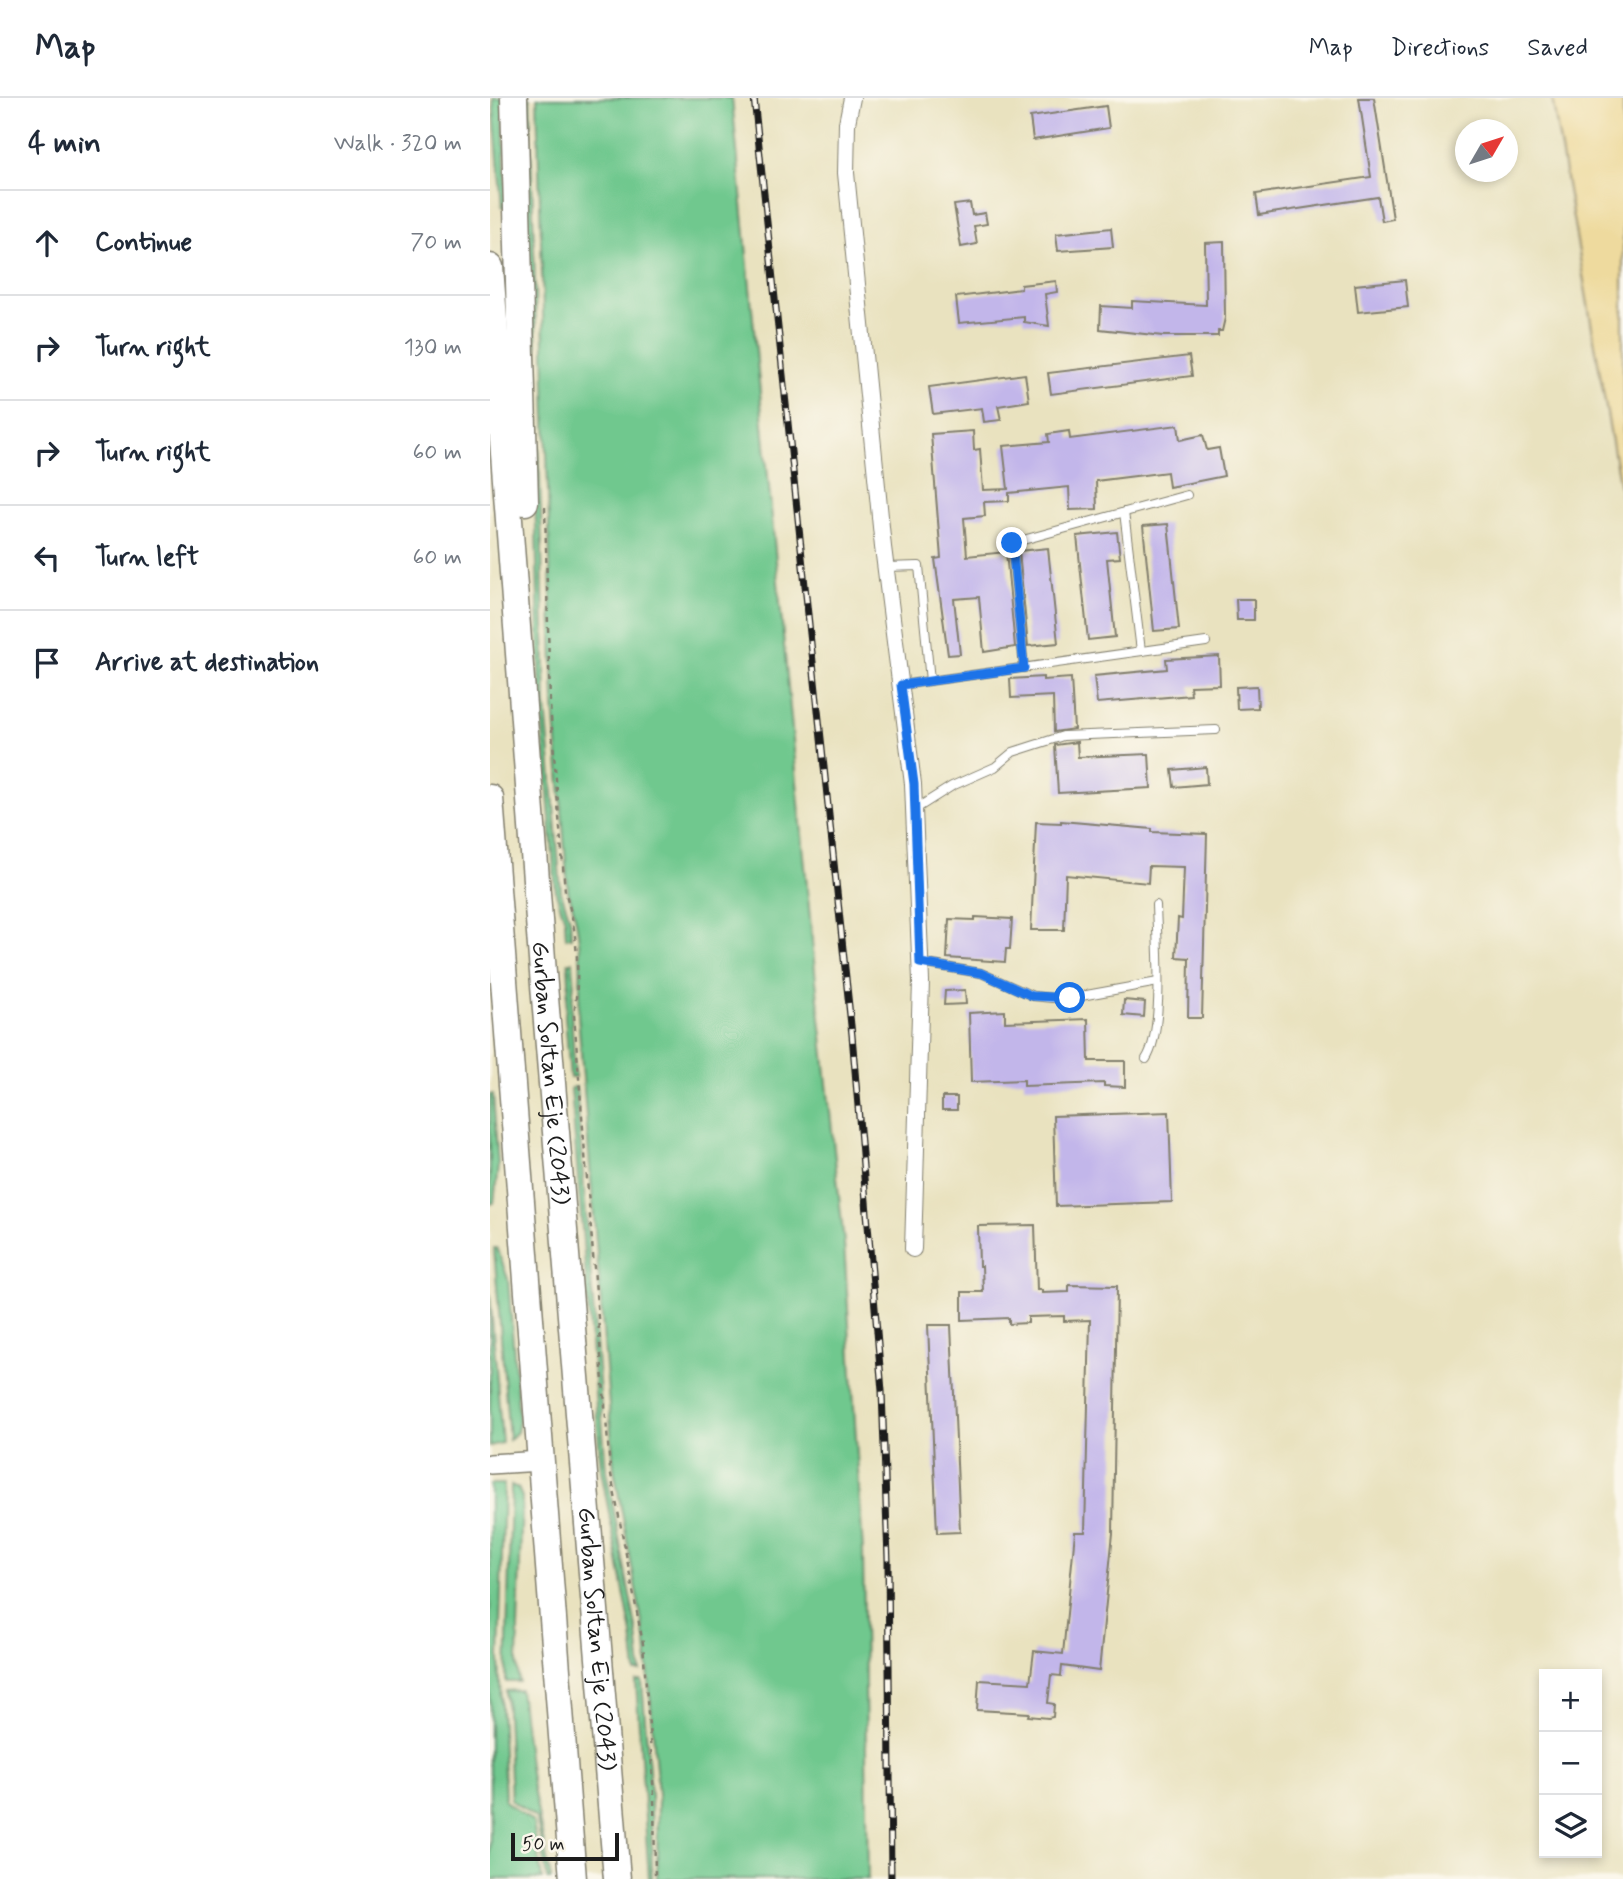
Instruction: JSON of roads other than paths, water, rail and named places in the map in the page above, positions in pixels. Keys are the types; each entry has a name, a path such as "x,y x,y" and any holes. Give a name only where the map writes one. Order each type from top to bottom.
{"highway":[{"path":"514,98 528,594 521,657"},
{"name":"Gurban Soltan Eje (2043)","path":"490,267 544,985 617,1879"},
{"name":"Gurban Soltan Eje (2043)","path":"490,798 573,1879"},
{"path":"563,1758 607,1755"}],"street":[{"path":"852,98 847,124 846,173 886,568 914,784 920,963 913,1249"},
{"path":"490,1464 541,1461"}],"lane":[{"path":"1024,668 1012,543 1187,495"},
{"path":"1124,512 1141,651"},
{"path":"886,568 919,566 930,681"},
{"path":"901,685 1206,642"},
{"path":"914,810 951,786 995,767 1013,752 1063,736 1216,730"},
{"path":"1146,1059 1151,1051 1154,1033 1158,982 1156,905"},
{"path":"920,963 981,973 1032,996 1052,998 1070,998 1158,982"}],"railway":[{"path":"754,98 852,1035 882,1391 888,1560 891,1879"}]}
